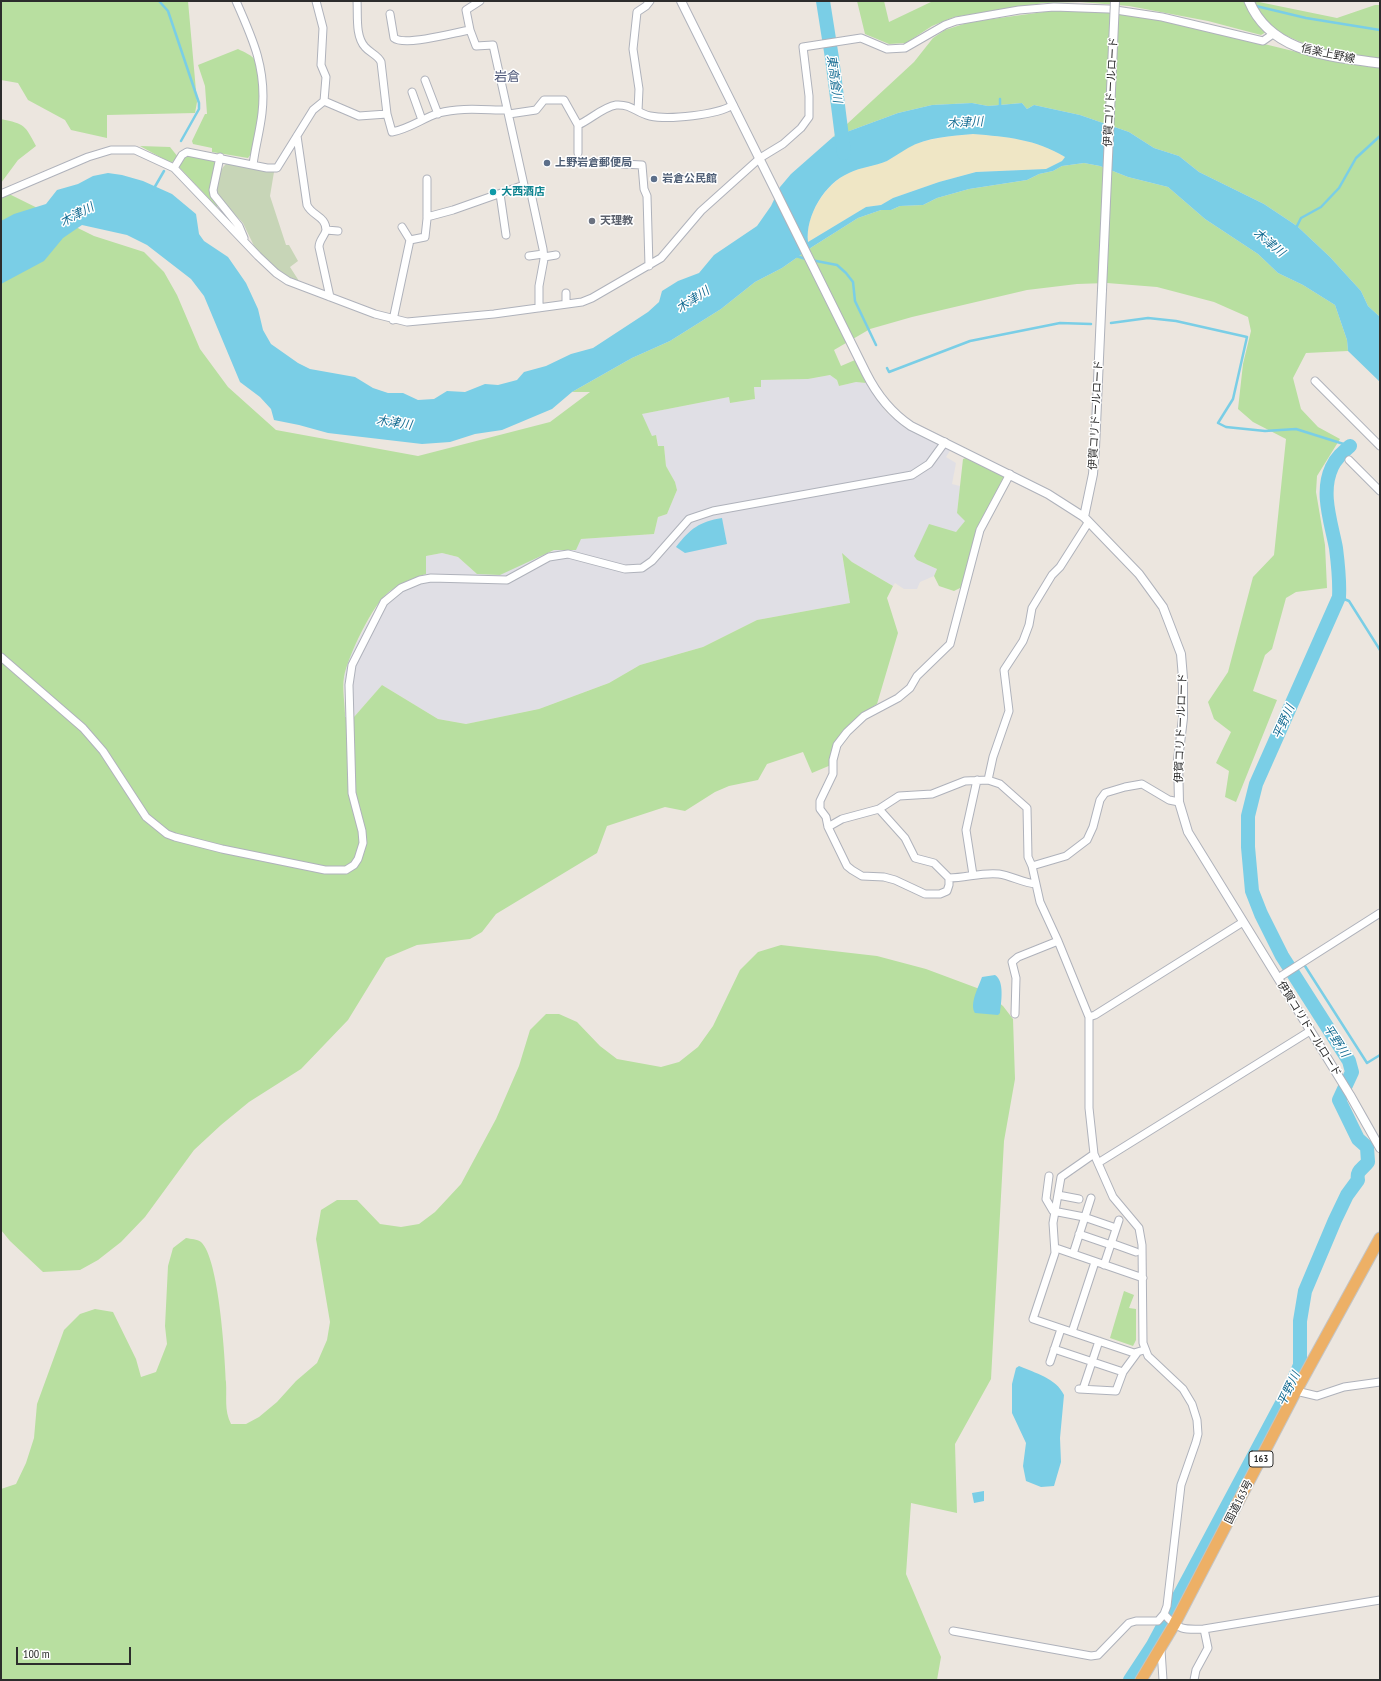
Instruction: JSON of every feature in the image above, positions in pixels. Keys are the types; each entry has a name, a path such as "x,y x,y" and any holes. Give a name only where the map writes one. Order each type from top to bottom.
{"highway":[{"name":"国道163号","path":"1142,1680 1161,1650 1296,1391 1380,1238"}],"main road":[{"name":"信楽上野線","path":"1249,1 1253,11 1263,25 1288,43 1312,52 1380,64"}],"street":[{"path":"236,1 252,37 260,61 263,80 262,114 253,165"},
{"path":"174,168 184,152 191,152 253,165 277,168 313,110 324,101 326,76 321,65 322,28 316,1"},
{"path":"357,1 360,36 365,46 379,58 381,62 387,114 392,132 403,130 438,114 462,110 508,112 536,110 544,100 560,99 567,102 578,125 578,153"},
{"path":"427,217 524,185 493,45 476,46 470,30 466,10 480,1"},
{"path":"638,111 639,89 633,58 634,34 637,12 650,1"},
{"path":"681,1 866,373 881,400 896,415 911,426 1048,494 1086,520 1060,567 1052,576 1032,608 1027,632 1023,641 1004,670 1009,711 993,758 988,780"},
{"name":"伊賀コリドールロード","path":"1115,1 1095,448 1086,520 1139,574 1163,607 1181,654 1183,712 1178,760 1180,802 1188,832 1243,922 1281,976 1310,1030 1350,1095 1380,1148"},
{"path":"1,194 88,157 111,150 135,150 174,168 258,256 282,278 330,297 393,320 417,321 539,308 582,302 592,298 649,266 668,251 701,211 801,128 809,117 809,96 803,47 861,38 888,49 905,48 934,31 956,21 1054,7 1109,9 1162,17 1263,41 1274,34"},
{"path":"390,14 394,38 397,40 412,41 470,30"},
{"path":"425,80 438,114"},
{"path":"412,92 422,120"},
{"path":"324,101 359,116 387,114"},
{"path":"578,125 613,105 627,105 650,116 702,115 724,111 733,105"},
{"path":"297,136 307,206 311,212 323,220 326,230 320,240 319,247 330,297"},
{"path":"220,158 213,190 214,195 239,226 244,240"},
{"path":"622,164 642,166 644,189 647,196 649,266"},
{"path":"410,240 425,237 427,217 427,179"},
{"path":"500,194 506,235"},
{"path":"532,198 544,255 539,286 539,308"},
{"path":"393,320 410,240 402,227"},
{"path":"326,230 338,231"},
{"path":"529,256 556,255"},
{"path":"566,293 566,304"},
{"path":"1315,381 1380,446"},
{"path":"1,657 83,728 103,751 146,817 167,834 188,841 222,849 325,870 346,870 354,865 358,859 363,843 362,831 352,793 349,676 354,658 381,606 396,592 420,580 431,578 507,580 550,557 568,554 625,569 642,568 652,562 682,526 696,516 713,511 912,475 929,464 945,442"},
{"path":"1349,460 1380,491"},
{"path":"879,809 905,838 915,858 934,863 949,878 947,891 940,894 929,895 884,877 862,876 847,866 828,827 826,817 820,808 820,801 833,774 833,760 837,745 847,732 864,716 898,698 910,688 917,676 950,644 980,530 1010,474"},
{"path":"828,827 842,819 879,809 899,796 932,794 965,780 988,780 1000,784 1027,808 1028,857 1032,866 1044,913 1058,941 1089,1017 1089,1108 1094,1154 1113,1197 1139,1228 1142,1245 1144,1350 1148,1356 1183,1389 1192,1404 1197,1420 1198,1434 1181,1485 1167,1606 1164,1614 1158,1621 1136,1621 1129,1623 1098,1655 1091,1656 953,1631"},
{"path":"973,875 966,830 978,780"},
{"path":"1032,866 1066,856 1087,840 1093,827 1100,800 1108,792 1142,784 1169,800 1180,802"},
{"path":"949,878 999,874 1027,883 1036,884"},
{"path":"1281,976 1380,913"},
{"path":"1089,1017 1095,1015 1243,922"},
{"path":"1015,1014 1016,978 1012,962 1018,957 1058,941"},
{"path":"1098,1163 1310,1030"},
{"path":"1094,1154 1062,1174 1053,1230 1056,1248 1034,1319 1137,1353"},
{"path":"1049,1176 1046,1199 1055,1212 1084,1217 1116,1228"},
{"path":"1058,1195 1078,1199"},
{"path":"1073,1254 1078,1234 1091,1198"},
{"path":"1104,1265 1119,1220"},
{"path":"1078,1234 1136,1252"},
{"path":"1056,1248 1143,1278"},
{"path":"1072,1332 1095,1262"},
{"path":"1050,1362 1061,1328"},
{"path":"1099,1341 1081,1389 1116,1391 1123,1372 1137,1353 1144,1350"},
{"path":"1054,1349 1123,1372"},
{"path":"1296,1391 1317,1396 1344,1387 1380,1382"},
{"path":"1164,1614 1174,1625 1185,1630 1204,1629 1380,1600"},
{"path":"1194,1680 1196,1670 1208,1648 1204,1629"},
{"path":"1161,1650 1162,1680"}],"shaded area":[{"path":"830,375 837,380 839,386 856,382 866,383 886,412 904,427 951,449 946,457 956,463 952,484 960,486 957,513 966,520 956,532 917,560 937,569 934,576 920,582 917,589 904,589 895,583 893,586 852,562 842,554 850,603 757,620 703,647 640,665 609,683 539,709 466,724 438,719 382,685 354,717 345,717 344,678 348,660 382,598 389,591 410,579 426,574 426,556 442,553 458,557 477,574 536,558 554,550 576,549 580,539 654,534 658,517 667,514 677,490 675,482 666,466 664,446 659,447 656,436 652,436 641,414 729,397 730,403 755,399 754,387 761,380 808,379"}],"green space":[{"path":"1,1 188,1 197,102 195,113 107,115 107,138 71,130 65,120 28,100 18,83 1,80"},
{"path":"857,1 884,1 889,22 933,1 1254,1 1337,18 1375,5 1380,5 1380,60 1338,53 1311,46 1273,28 1261,35 1208,21 1129,6 1080,2 1044,3 954,17 932,26 906,43 889,44 865,34"},
{"path":"1051,11 1113,13 1164,20 1318,57 1380,68 1380,317 1368,306 1361,291 1330,257 1297,226 1264,204 1199,172 1179,156 1154,148 1129,132 1080,115 1034,105 1027,109 1022,103 988,106 972,103 932,105 898,113 833,137 914,62 933,38 945,30 970,22"},
{"path":"238,49 250,55 256,61 261,80 258,120 251,154 248,158 212,152 212,148 193,144 192,141 205,114 207,114 205,86 198,65"},
{"path":"1,119 15,122 23,126 36,146 18,160 1,183"},
{"path":"140,146 170,147 178,157 171,163"},
{"path":"186,155 213,159 216,162 210,193 218,205 217,207 179,167"},
{"path":"1084,163 1100,166 1128,177 1168,187 1205,219 1258,254 1278,273 1303,285 1335,305 1347,340 1348,351 1306,353 1293,378 1301,409 1318,427 1340,439 1317,476 1316,492 1325,545 1327,588 1296,592 1286,598 1272,649 1265,655 1253,691 1277,700 1236,802 1225,797 1229,771 1216,763 1231,732 1214,719 1208,702 1228,672 1253,577 1274,555 1286,439 1253,422 1238,409 1243,364 1251,331 1248,317 1214,302 1157,287 1107,283 1077,284 1027,290 912,317 870,329 834,350 841,366 855,360 866,383 856,382 839,386 837,380 830,375 808,379 761,380 761,387 754,387 755,399 730,403 729,397 642,414 652,436 656,435 658,446 664,446 666,466 675,482 677,490 667,514 658,517 654,534 581,539 576,550 554,550 500,575 477,574 458,557 442,553 426,556 426,574 416,577 394,588 383,597 376,607 350,656 343,682 345,717 354,717 382,685 438,719 466,724 539,709 609,683 640,665 703,647 757,620 850,603 842,553 852,562 893,586 887,598 898,633 877,704 862,714 845,731 831,765 812,773 803,752 767,764 758,780 729,786 715,792 685,811 665,807 607,826 597,853 496,914 482,932 470,939 417,945 386,958 348,1020 301,1069 249,1102 194,1150 145,1217 121,1242 98,1260 80,1270 43,1272 10,1241 1,1230 1,190 94,236 144,252 164,272 177,295 200,349 228,387 276,430 418,456 550,422 590,392 572,392 632,358 670,341 721,309 755,282 782,268 858,218 881,210 891,210 900,206 923,205 937,198 969,189 1027,180 1039,174 1053,171 1062,166"},
{"path":"226,164 274,172 270,196 286,245 289,245 298,261 290,267 299,281 280,273 255,248 243,223 217,195 218,178"},
{"path":"968,457 1004,474 1005,480 994,498 964,586 954,591 939,586 934,576 937,569 917,560 914,556 929,524 956,532 965,521 957,513 963,459"},
{"path":"781,945 877,956 926,969 985,991 1003,1006 1013,1019 1015,1079 1004,1141 991,1379 955,1444 957,1513 911,1503 906,1574 941,1657 937,1680 1,1680 1,1489 16,1484 26,1463 34,1438 37,1404 64,1330 80,1314 95,1309 113,1312 136,1359 141,1377 156,1372 167,1344 165,1326 168,1266 173,1248 186,1238 201,1242 207,1252 217,1287 224,1352 227,1414 231,1424 246,1424 259,1417 277,1402 296,1381 317,1363 327,1340 330,1322 316,1239 321,1210 337,1200 357,1200 380,1224 401,1227 419,1224 435,1212 461,1184 496,1119 519,1066 530,1030 546,1014 559,1014 577,1022 600,1046 617,1059 661,1067 679,1062 698,1047 713,1026 740,970 758,952"},
{"path":"1124,1291 1134,1295 1129,1308 1136,1309 1136,1340 1133,1346 1110,1338"}],"sand":[{"path":"973,134 1021,140 1043,146 1065,157 1062,161 1046,169 976,172 939,182 893,198 881,205 866,207 808,242 810,222 818,202 840,178 854,171 887,161 910,146 918,143 941,138"}],"water":[{"name":"木津川","path":"972,103 988,106 1022,103 1027,109 1034,105 1080,115 1129,132 1154,148 1179,156 1199,172 1264,204 1297,226 1330,257 1361,291 1368,306 1380,317 1380,382 1348,351 1347,340 1335,305 1303,285 1278,273 1258,254 1205,219 1168,187 1128,177 1100,166 1084,163 1062,166 1053,171 1039,174 1027,180 969,189 937,198 923,205 900,206 891,210 881,210 858,218 782,268 755,282 721,309 670,341 632,358 572,392 552,409 502,430 475,434 450,442 422,444 328,433 274,420 271,409 260,397 240,382 204,296 191,279 147,245 127,235 82,225 63,238 44,261 1,284 1,221 14,214 46,204 57,190 78,184 93,176 108,173 122,175 143,181 172,194 196,214 199,234 204,241 228,257 246,283 258,309 263,330 271,344 298,363 310,369 355,377 373,388 388,393 403,393 418,400 434,399 447,391 465,392 485,384 498,385 517,380 524,372 546,366 571,354 593,348 648,312 659,302 662,291 678,281 699,273 714,255 757,226 771,206 780,187 791,174 833,137 898,113 932,105","holes":["973,134 1021,140 1043,146 1065,157 1062,161 1046,169 976,172 939,182 893,198 881,205 866,207 808,242 808,232 813,211 825,192 840,178 854,171 887,161 915,144 923,141 956,135"]},
{"path":"722,518 727,544 685,553 676,547 686,535 696,527"},
{"path":"995,975 1000,982 1001,987 1000,1013 998,1015 975,1013 973,1005 982,977"},
{"path":"1019,1366 1050,1380 1056,1384 1064,1395 1060,1438 1061,1462 1054,1486 1041,1487 1026,1481 1023,1466 1026,1443 1012,1413 1012,1384 1016,1368"},
{"path":"984,1491 984,1501 974,1503 972,1493"}],"waterway":[{"path":"159,1 168,11 199,103 199,109 181,141"},
{"name":"東高倉川","path":"823,1 844,153"},
{"path":"1256,6 1306,18 1380,30"},
{"path":"1000,99 1000,108"},
{"path":"1296,228 1301,218 1321,207 1339,188 1356,158 1380,136"},
{"path":"153,190 164,171"},
{"path":"796,256 806,259"},
{"path":"811,260 837,265 853,282 855,301 876,345"},
{"path":"1111,323 1148,318 1176,321 1247,337 1233,399 1218,423 1226,427 1265,431 1296,429 1350,446"},
{"path":"887,368 889,372 970,341 1060,323 1091,324"},
{"name":"平野川","path":"1130,1680 1153,1645 1290,1388 1300,1365 1300,1321 1305,1291 1347,1195 1358,1180 1359,1172 1368,1162 1367,1147 1358,1139 1339,1100 1352,1072 1349,1061 1282,956 1261,914 1252,891 1248,847 1248,816 1256,784 1339,597 1336,548 1329,518 1327,487 1332,467 1340,455 1350,446"},
{"path":"1339,597 1349,601 1380,650"},
{"path":"1305,966 1367,1063 1380,1055"}],"place":[{"name":"上野岩倉郵便局","path":"547,163"},
{"name":"岩倉公民館","path":"654,179"},
{"name":"大西酒店","path":"493,192"},
{"name":"天理教","path":"592,221"}],"district":[{"name":"岩倉","path":"507,77"}]}
